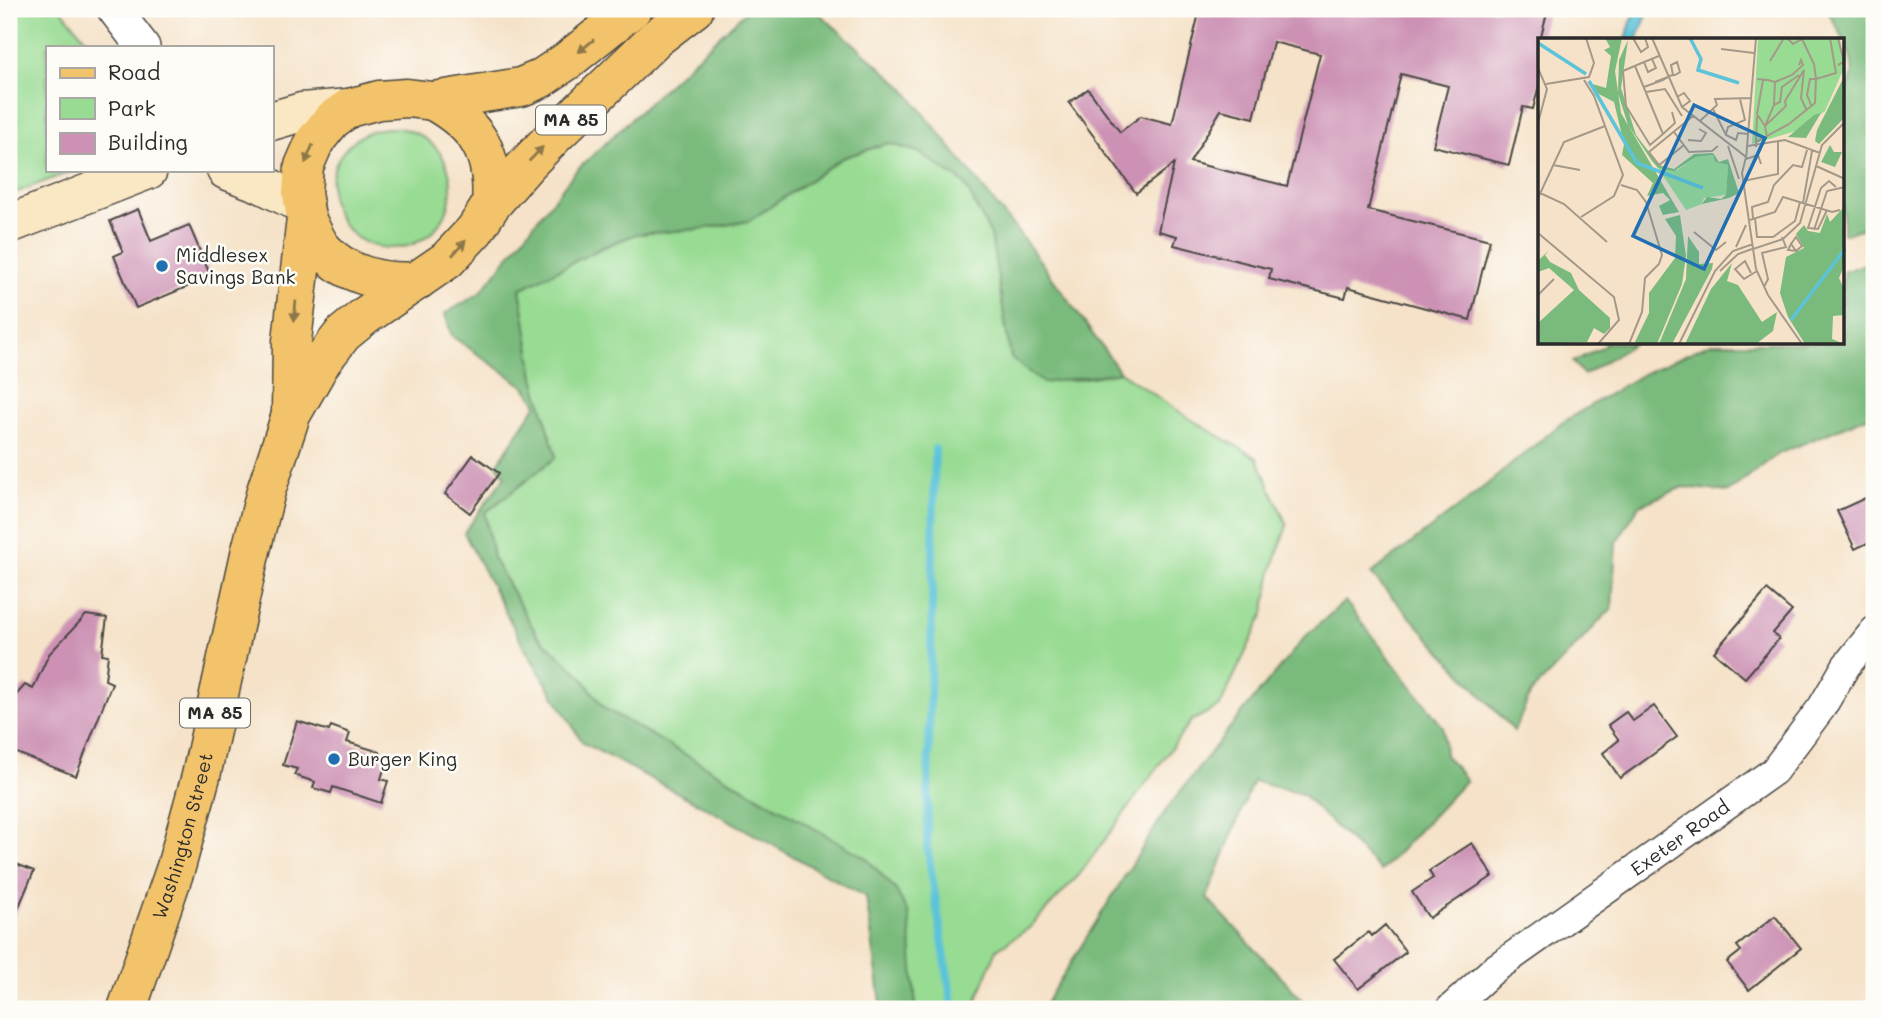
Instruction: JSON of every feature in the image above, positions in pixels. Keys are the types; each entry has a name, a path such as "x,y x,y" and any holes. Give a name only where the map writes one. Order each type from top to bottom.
{"main road":[{"name":"Washington Street","path":"291,415 292,341 305,211 302,193 304,166 315,141 332,120 349,108 379,100 407,98 433,101 521,87 540,79 567,61 632,9"},
{"name":"Washington Street","path":"127,1009 143,969 179,857 201,776 250,554 291,415 322,361 343,334 447,260 554,135 655,39 694,9"},
{"name":"Washington Street","path":"433,101 452,111 468,125 481,143 491,173 492,205"},
{"path":"273,120 302,112 349,108"},
{"path":"9,224 143,172"},
{"path":"231,172 260,183 305,211"},
{"name":"Washington Street","path":"305,211 322,248 346,267 385,281 417,281"}],"street":[{"path":"114,9 142,46"},
{"name":"Exeter Road","path":"1450,1009 1493,970 1774,772 1822,707 1846,666 1874,631"}],"green space":[{"path":"9,9 61,9 91,46 46,46 46,172 70,172 9,195"},
{"path":"751,9 814,9 903,87 1032,250 1120,372 1043,383 1011,358 991,235 964,183 918,152 888,143 842,158 749,221 700,229 636,234 601,248 520,289 534,377 556,457 485,513 493,558 537,635 581,676 604,708 866,858 896,890 909,914 916,1009 882,1009 866,897 583,743 524,647 464,533 505,476 497,465 537,404 525,387 452,336 445,314 480,293 575,172"},
{"path":"1826,9 1874,9 1874,225 1844,234 1844,92 1850,84 1852,62 1838,28"},
{"path":"391,128 414,132 434,145 447,165 451,188 447,211 434,231 414,244 391,248 368,244 348,231 335,211 331,188 335,165 348,145 368,132"},
{"path":"888,143 918,152 964,183 991,235 1011,358 1070,381 1120,372 1192,420 1257,458 1287,525 1272,570 1264,613 1220,706 1191,721 1079,875 1029,928 997,949 973,1009 916,1009 913,972 896,890 866,858 604,708 581,676 537,635 493,558 485,513 556,457 534,377 520,289 601,248 636,234 700,229 749,221 842,158"},
{"path":"1874,261 1874,414 1778,454 1728,492 1683,487 1640,505 1616,542 1612,608 1531,693 1514,731 1371,574 1468,500 1563,422 1641,375 1707,345 1844,345 1844,272"},
{"path":"1631,345 1584,375 1573,362 1604,346"},
{"path":"1345,601 1443,727 1445,755 1466,780 1381,871 1302,794 1253,781 1207,898 1311,1009 1042,1009 1166,810 1305,637"}],"water":[{"path":"1637,9 1649,9 1638,38 1627,38"}],"building":[{"path":"1200,9 1548,9 1541,38 1538,38 1538,89 1533,109 1523,107 1509,165 1433,146 1448,86 1401,74 1368,210 1490,240 1470,320 1348,287 1345,298 1269,279 1271,269 1174,245 1177,236 1158,231 1174,164 1136,193 1069,103 1088,89 1120,132 1141,116 1172,124","holes":["1273,42 1320,54 1287,186 1190,162 1221,110 1254,118"]},
{"name":"Middlesex Savings Bank","path":"138,209 151,241 189,225 211,277 136,308 114,256 123,252 110,221"},
{"path":"473,455 499,473 470,513 445,494"},
{"path":"1874,494 1874,540 1855,549 1837,511"},
{"path":"1767,590 1792,611 1773,633 1779,639 1745,678 1714,652"},
{"path":"86,615 107,618 102,654 108,655 105,680 112,683 76,776 9,750 9,703 25,685 33,689 49,654"},
{"path":"1654,706 1677,737 1620,778 1603,753 1619,740 1608,725 1626,712 1633,721"},
{"name":"Burger King","path":"297,721 329,731 331,726 350,733 347,742 380,752 385,766 381,779 388,781 381,803 333,787 331,793 313,788 315,782 294,775 297,769 283,765"},
{"path":"1472,843 1493,876 1429,918 1412,892 1433,878 1429,871"},
{"path":"9,861 34,871 9,930"},
{"path":"1775,916 1801,948 1749,990 1727,962 1741,951 1737,946"},
{"path":"1385,925 1406,952 1358,989 1334,959 1369,932 1372,936"}],"waterway":[{"path":"935,449 927,845 953,1009"}],"place":[{"name":"Middlesex Savings Bank","path":"162,266"},
{"name":"Burger King","path":"334,759"}]}
